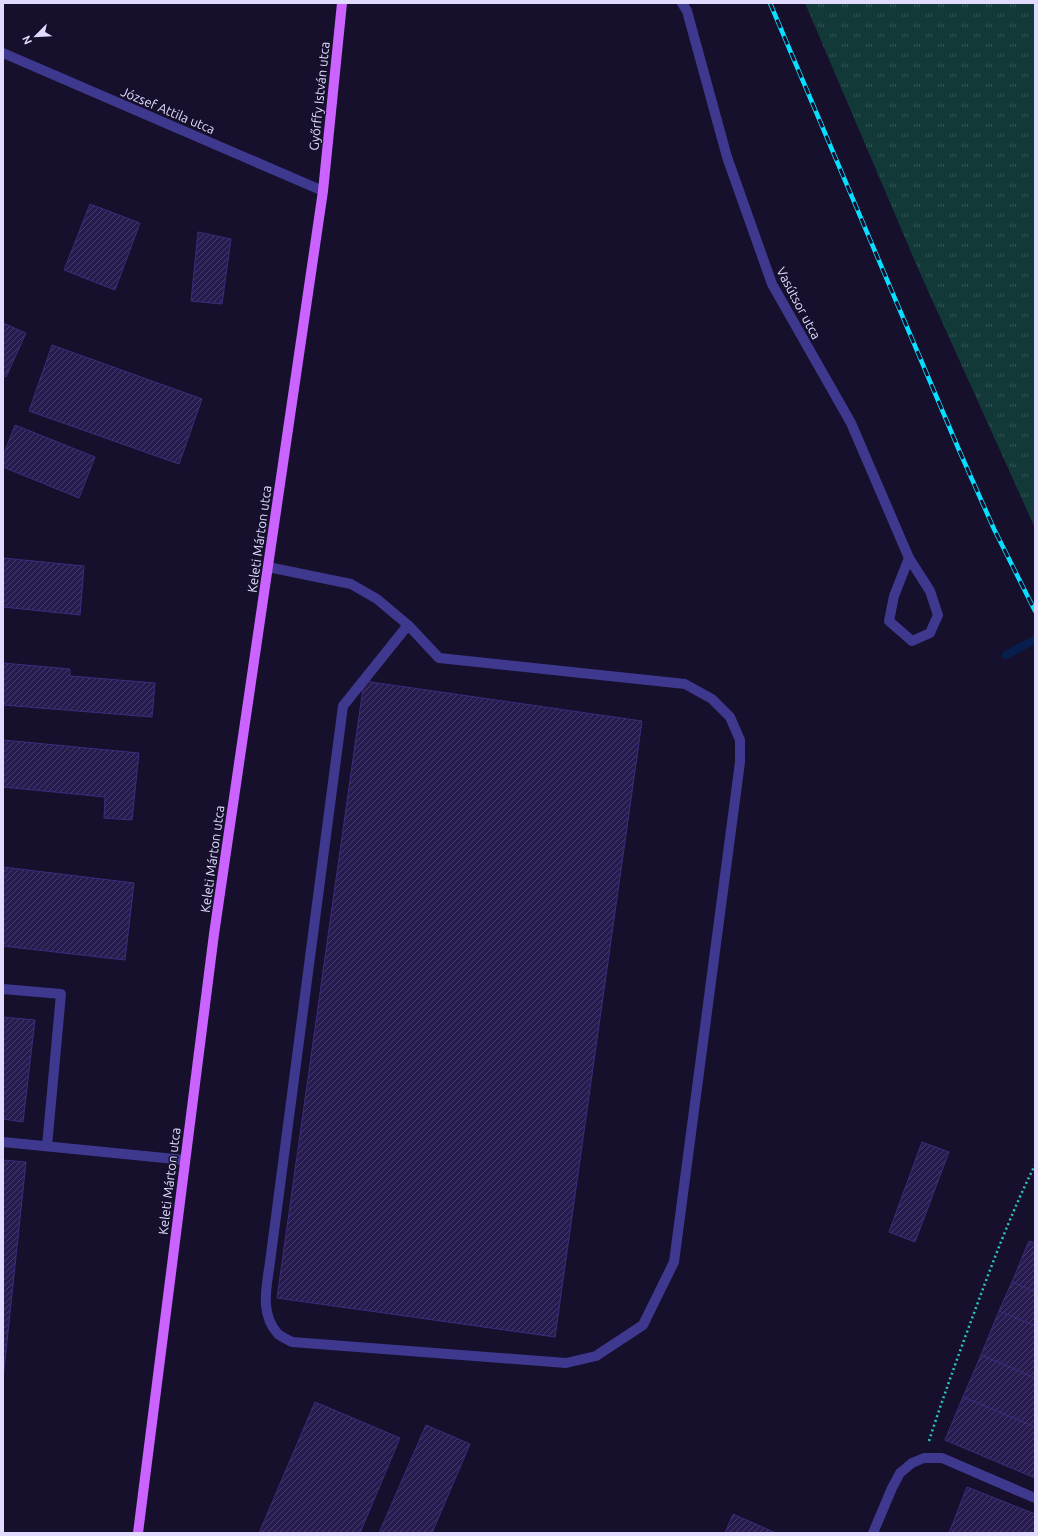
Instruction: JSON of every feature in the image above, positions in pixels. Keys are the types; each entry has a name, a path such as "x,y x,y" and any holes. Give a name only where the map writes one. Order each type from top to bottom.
{"main road":[{"name":"Győrffy István utca","path":"323,191 342,3"},
{"name":"Keleti Márton utca","path":"138,1533 214,934 323,191"}],"street":[{"name":"Vasútsor utca","path":"682,3 689,19 727,157 772,284 850,423 909,558 930,591 938,615 930,633 912,641 889,621 894,596 909,558"},
{"name":"József Attila utca","path":"3,53 323,191"},
{"path":"268,567 351,584 377,599 408,625 439,658 685,684 712,699 730,717 740,740 740,762 674,1262 643,1325 596,1356 566,1363 292,1342 279,1334 268,1318 265,1303 269,1268 343,706 408,625"},
{"path":"3,989 61,994 47,1146"},
{"path":"3,1142 185,1160"},
{"path":"873,1533 900,1473 912,1463 924,1458 942,1458 1035,1498"}],"path":[{"path":"924,1458 947,1385 992,1264 1015,1207 1035,1165"}],"green space":[{"path":"805,3 1035,3 1035,528 920,273"}],"building":[{"path":"90,204 140,223 115,290 64,270"},
{"path":"198,232 231,239 222,304 191,301"},
{"path":"3,323 26,333 6,377 3,375"},
{"path":"52,345 202,399 179,464 29,411"},
{"path":"15,425 95,457 79,498 3,467 3,456"},
{"path":"3,558 84,566 80,615 3,607"},
{"path":"3,663 70,669 70,676 155,683 152,717 3,705"},
{"path":"364,681 642,721 555,1337 277,1298"},
{"path":"3,740 139,753 132,820 104,818 105,797 3,787"},
{"path":"3,867 134,883 125,960 3,946"},
{"path":"3,1017 35,1020 23,1122 3,1119"},
{"path":"922,1142 949,1152 915,1242 889,1232"},
{"path":"3,1160 26,1162 3,1379"},
{"path":"1029,1241 1035,1243 1035,1292 1012,1282"},
{"path":"1012,1282 1035,1292 1035,1326 999,1311"},
{"path":"999,1311 1035,1326 1035,1378 981,1355"},
{"path":"981,1355 1035,1378 1035,1427 963,1397"},
{"path":"963,1397 1035,1427 1035,1478 945,1440"},
{"path":"315,1402 400,1438 360,1533 259,1533"},
{"path":"426,1425 470,1444 432,1533 379,1533"},
{"path":"967,1487 1035,1514 1035,1533 949,1533"},
{"path":"733,1514 776,1533 725,1533"}],"waterway":[{"path":"1006,655 1034,640"}],"railway":[{"path":"770,3 959,450 994,529 1035,611"}]}
